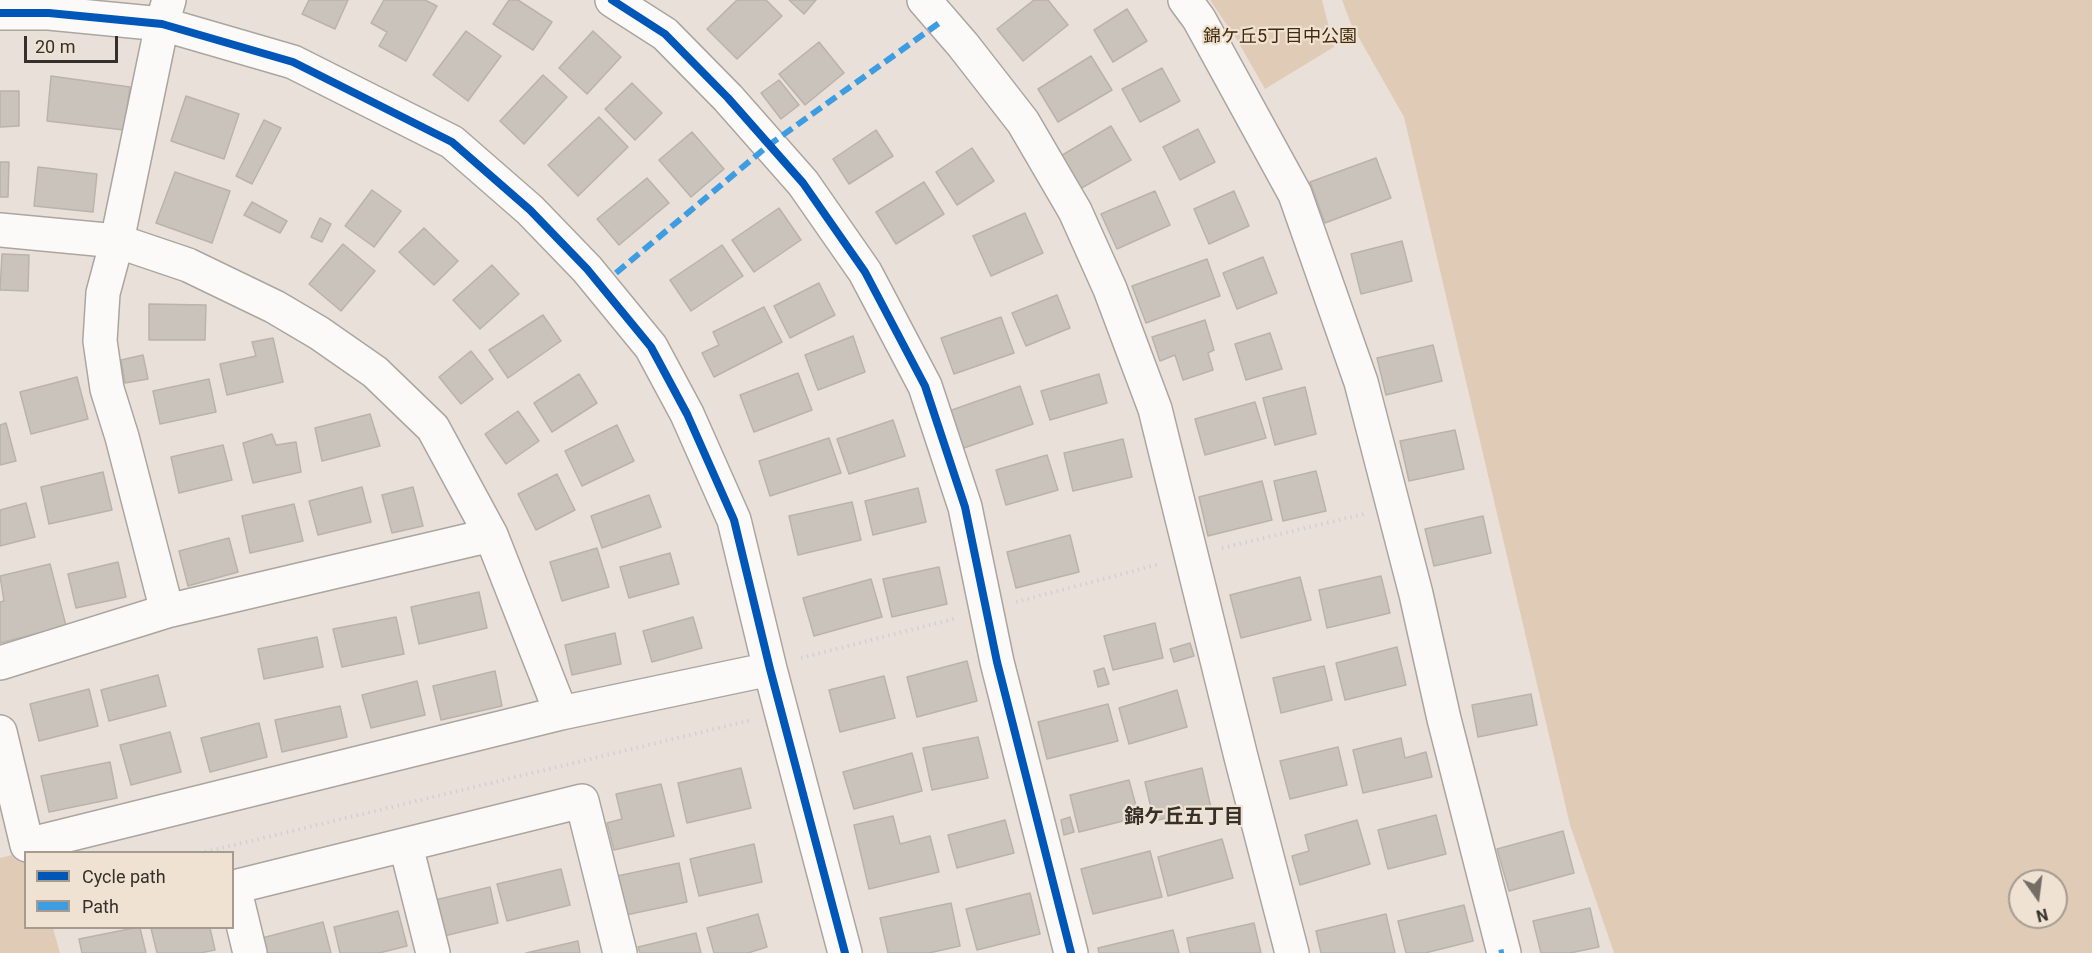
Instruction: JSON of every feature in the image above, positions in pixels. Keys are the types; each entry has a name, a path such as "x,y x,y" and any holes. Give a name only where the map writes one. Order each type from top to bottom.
{"street":[{"path":"612,0 665,34 728,98 803,183 865,272 925,386 965,507 997,662 1071,953"},
{"path":"924,0 963,45 1023,122 1075,211 1110,289 1155,409 1292,953"},
{"path":"1185,0 1199,20 1295,194 1361,382 1416,594 1444,719 1504,953"},
{"path":"165,12 117,241 103,293 100,341 107,389 125,448 167,611"},
{"path":"0,13 165,12 293,62 452,142 530,210 587,269 651,347 687,414 735,520 781,665 845,953"},
{"path":"0,230 117,241 188,265 275,307 319,333 375,372 433,428 491,535 561,713"},
{"path":"0,663 167,611 491,535"},
{"path":"0,732 27,845 561,713 781,665"},
{"path":"250,953 234,887 582,801 620,953"},
{"path":"406,846 433,953"}],"path":[{"path":"781,665 1191,555 1394,507"},
{"path":"209,851 761,717"}],"green space":[{"name":"錦ケ丘5丁目中公園","path":"1210,0 1322,0 1334,47 1265,89 1237,40"},
{"path":"1342,0 2092,0 2092,953 1614,953 1570,825 1404,117 1351,24"},
{"path":"24,852 24,929 53,929 60,953 0,953 0,858"}],"building":[{"path":"309,0 348,0 335,29 302,14"},
{"path":"384,0 425,0 437,6 406,61 379,46 387,32 371,23"},
{"path":"509,0 518,0 552,22 533,50 493,24"},
{"path":"737,0 766,0 782,16 737,59 707,29"},
{"path":"789,0 816,0 804,14"},
{"path":"1034,0 1048,0 1068,25 1023,61 997,29"},
{"path":"1127,9 1147,41 1113,62 1094,30"},
{"path":"466,31 501,56 468,101 433,75"},
{"path":"593,31 621,57 587,94 559,68"},
{"path":"819,42 844,73 805,105 779,74"},
{"path":"1091,56 1112,90 1058,122 1038,89"},
{"path":"1162,68 1180,101 1140,122 1122,89"},
{"path":"543,75 567,97 524,144 500,121"},
{"path":"51,76 130,87 124,130 47,121"},
{"path":"779,80 799,105 781,119 761,93"},
{"path":"632,83 662,113 635,140 605,109"},
{"path":"0,91 19,91 19,126 0,127"},
{"path":"186,96 239,114 224,159 171,141"},
{"path":"599,117 628,147 578,196 548,165"},
{"path":"264,120 281,128 252,184 236,176"},
{"path":"1111,126 1131,160 1078,190 1059,157"},
{"path":"1198,129 1215,162 1180,180 1163,147"},
{"path":"876,130 893,156 849,184 833,159"},
{"path":"692,132 724,169 691,197 659,160"},
{"path":"972,148 994,181 957,205 936,172"},
{"path":"1376,158 1391,198 1325,223 1310,182"},
{"path":"0,162 9,162 8,197 0,197"},
{"path":"38,167 97,174 93,212 34,206"},
{"path":"175,172 230,191 212,243 156,223"},
{"path":"647,178 669,203 619,245 597,219"},
{"path":"924,182 944,214 896,244 876,212"},
{"path":"372,190 401,211 374,247 345,226"},
{"path":"1155,191 1170,225 1117,249 1101,214"},
{"path":"1234,191 1249,226 1209,244 1194,209"},
{"path":"252,202 287,221 280,233 244,215"},
{"path":"779,208 801,240 754,272 732,240"},
{"path":"1025,213 1043,253 991,276 973,236"},
{"path":"320,218 331,224 322,242 311,237"},
{"path":"424,228 458,261 434,285 399,252"},
{"path":"1402,241 1412,281 1361,294 1351,254"},
{"path":"343,244 375,271 341,311 309,284"},
{"path":"722,245 743,276 691,311 670,280"},
{"path":"2,254 29,255 28,291 0,290"},
{"path":"1263,257 1277,293 1237,309 1223,273"},
{"path":"1207,259 1220,296 1146,323 1132,286"},
{"path":"492,265 519,294 480,329 453,300"},
{"path":"819,283 835,315 790,338 774,306"},
{"path":"1057,295 1070,328 1026,346 1012,313"},
{"path":"149,304 206,305 205,340 149,340"},
{"path":"764,307 782,342 714,377 702,353 719,345 713,332"},
{"path":"543,315 561,341 508,378 489,350"},
{"path":"1001,317 1014,353 954,374 941,338"},
{"path":"1205,320 1214,350 1208,353 1213,370 1183,380 1175,355 1160,361 1152,337"},
{"path":"1270,333 1282,369 1246,380 1235,344"},
{"path":"853,336 865,372 818,390 805,355"},
{"path":"273,338 283,382 227,395 220,364 256,356 252,342"},
{"path":"1433,345 1442,381 1386,395 1377,358"},
{"path":"471,351 493,379 461,404 439,377"},
{"path":"143,355 148,379 125,383 121,360"},
{"path":"798,373 812,410 754,432 740,395"},
{"path":"579,374 597,403 552,432 534,403"},
{"path":"1099,374 1107,403 1050,420 1041,391"},
{"path":"77,377 88,419 31,434 20,392"},
{"path":"209,379 216,412 160,424 153,391"},
{"path":"1020,386 1033,424 961,449 949,411"},
{"path":"1305,387 1316,434 1275,445 1263,398"},
{"path":"1255,402 1266,438 1205,455 1195,419"},
{"path":"518,411 539,441 506,464 485,434"},
{"path":"370,414 380,446 322,461 315,428"},
{"path":"893,420 905,456 849,474 837,439"},
{"path":"6,423 16,461 0,465 0,425"},
{"path":"617,425 634,461 582,486 565,451"},
{"path":"1455,430 1464,469 1409,481 1400,441"},
{"path":"272,434 276,445 296,442 301,472 253,483 243,443"},
{"path":"829,438 841,473 770,496 759,461"},
{"path":"1123,439 1132,477 1073,491 1064,453"},
{"path":"223,445 232,480 179,493 171,457"},
{"path":"1047,455 1058,490 1006,505 996,470"},
{"path":"1316,471 1326,511 1283,521 1274,481"},
{"path":"103,472 112,510 49,524 41,487"},
{"path":"557,474 575,510 536,530 518,494"},
{"path":"1262,481 1272,520 1208,536 1199,497"},
{"path":"362,487 371,522 318,535 309,501"},
{"path":"413,487 423,526 392,533 382,495"},
{"path":"918,488 926,522 873,535 865,501"},
{"path":"649,495 661,527 602,548 591,516"},
{"path":"852,502 861,540 798,555 789,516"},
{"path":"26,503 35,537 0,546 0,510"},
{"path":"294,504 303,541 250,553 242,516"},
{"path":"1483,516 1491,553 1434,566 1425,529"},
{"path":"1070,535 1079,572 1016,588 1007,552"},
{"path":"229,538 238,572 188,586 179,551"},
{"path":"597,548 609,587 562,601 550,562"},
{"path":"670,553 679,584 629,598 620,567"},
{"path":"118,562 126,597 76,608 68,574"},
{"path":"50,564 66,626 0,643 0,602 4,601 0,576"},
{"path":"939,567 947,604 892,617 883,579"},
{"path":"1381,576 1390,613 1327,628 1319,590"},
{"path":"1300,577 1311,620 1241,638 1230,595"},
{"path":"871,579 882,617 814,636 803,598"},
{"path":"479,592 487,628 419,644 411,607"},
{"path":"396,617 404,654 342,667 333,629"},
{"path":"693,617 702,648 652,662 643,631"},
{"path":"1155,623 1163,658 1113,670 1104,636"},
{"path":"615,633 621,664 572,675 565,645"},
{"path":"317,637 323,667 264,679 258,649"},
{"path":"1190,643 1194,656 1174,662 1170,649"},
{"path":"1397,647 1406,685 1345,700 1336,663"},
{"path":"967,661 977,701 917,717 907,677"},
{"path":"1324,666 1332,700 1281,713 1273,678"},
{"path":"1104,668 1109,684 1098,687 1094,671"},
{"path":"495,671 502,706 441,720 433,686"},
{"path":"158,675 166,706 109,721 101,690"},
{"path":"884,676 895,718 840,732 829,690"},
{"path":"417,681 425,715 371,728 362,695"},
{"path":"89,689 98,726 39,741 30,704"},
{"path":"1177,690 1187,727 1129,744 1119,708"},
{"path":"1531,694 1537,725 1478,737 1472,705"},
{"path":"1108,704 1118,741 1047,759 1038,722"},
{"path":"340,706 347,737 282,752 275,720"},
{"path":"259,723 267,757 210,772 201,738"},
{"path":"170,732 181,772 131,785 120,745"},
{"path":"978,737 988,778 932,790 923,748"},
{"path":"1401,738 1405,758 1426,752 1432,777 1363,793 1353,750"},
{"path":"1338,747 1347,785 1290,799 1280,761"},
{"path":"912,753 922,791 854,809 843,772"},
{"path":"110,762 117,798 49,812 41,776"},
{"path":"741,768 751,808 687,823 678,783"},
{"path":"1202,768 1211,808 1154,821 1145,782"},
{"path":"1129,780 1139,817 1079,832 1070,795"},
{"path":"661,784 674,836 614,850 607,823 622,819 616,794"},
{"path":"1436,815 1446,854 1388,869 1378,830"},
{"path":"893,816 900,844 930,836 939,872 869,889 854,825"},
{"path":"1070,817 1074,832 1064,835 1061,820"},
{"path":"1005,820 1014,853 957,868 948,835"},
{"path":"1357,820 1370,864 1300,885 1292,856 1309,851 1305,835"},
{"path":"1563,831 1574,873 1509,891 1497,849"},
{"path":"1222,839 1233,878 1168,896 1158,857"},
{"path":"754,844 762,882 699,896 690,859"},
{"path":"1150,851 1162,897 1093,914 1081,869"},
{"path":"679,863 687,902 626,915 617,876"},
{"path":"561,869 570,905 507,921 497,884"},
{"path":"490,887 498,923 444,936 435,900"},
{"path":"1030,893 1040,934 977,950 966,909"},
{"path":"951,903 960,946 929,953 888,953 880,918"},
{"path":"1464,905 1473,941 1425,953 1406,953 1398,921"},
{"path":"1590,908 1599,947 1570,953 1541,953 1533,921"},
{"path":"398,911 407,946 379,953 340,953 334,927"},
{"path":"758,914 767,947 748,953 714,953 707,928"},
{"path":"1386,914 1395,953 1321,953 1316,931"},
{"path":"323,922 331,953 266,953 262,938"},
{"path":"1254,923 1261,953 1190,953 1187,938"},
{"path":"129,929 140,929 146,953 82,953 79,939"},
{"path":"151,929 210,929 215,950 200,953 157,953"},
{"path":"1173,930 1179,953 1099,953 1098,948"},
{"path":"696,933 701,953 640,953 638,947"},
{"path":"578,941 580,953 526,953"}],"marked path":[{"path":"616,273 769,145 942,21"},
{"path":"1499,953 1504,952"}],"cycle path":[{"path":"612,0 665,34 728,98 803,183 865,272 925,386 965,507 997,662 1071,953"},
{"path":"0,13 49,13 162,24 293,62 452,142 530,210 587,269 651,347 687,414 734,520 770,669 845,953"}],"district":[{"name":"錦ケ丘五丁目","path":"1184,818"}]}
